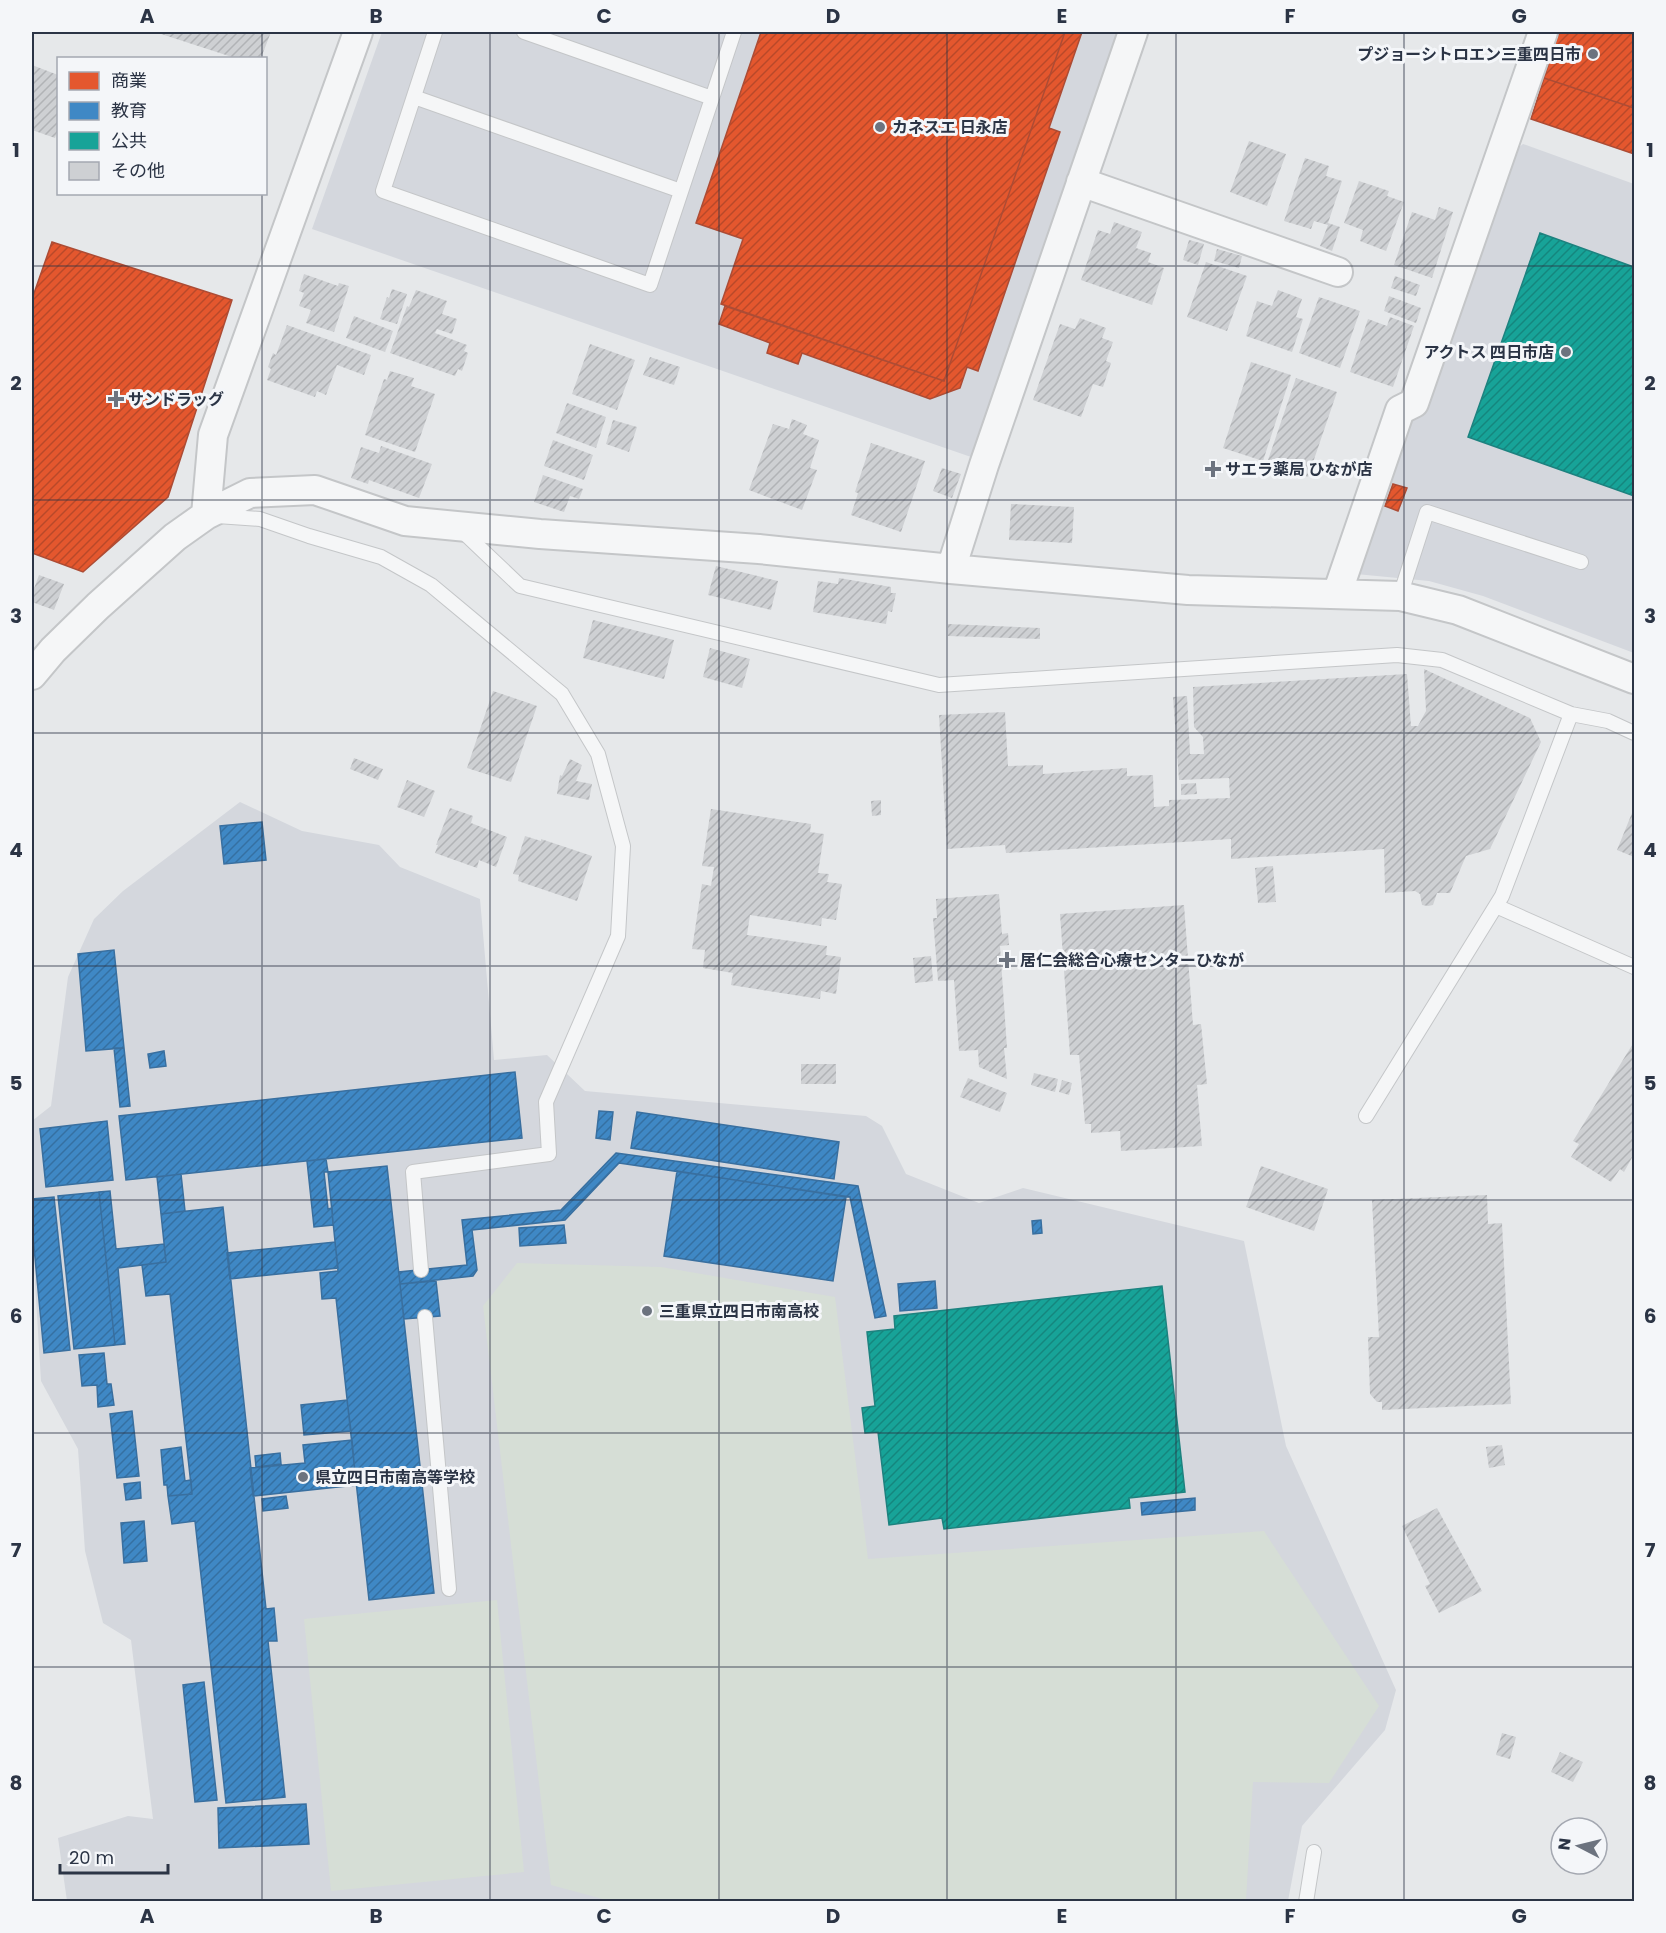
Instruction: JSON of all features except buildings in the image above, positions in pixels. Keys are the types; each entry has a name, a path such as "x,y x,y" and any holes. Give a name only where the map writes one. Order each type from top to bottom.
{"street":[{"path":"206,515 213,435 358,32"},
{"path":"951,569 988,454 1133,32"},
{"path":"1337,594 1400,410 1414,403 1543,32"},
{"path":"1081,182 1338,272"},
{"path":"32,675 53,650 98,606 176,537 206,515 250,493 315,490 405,521 540,534 759,549 1188,590 1400,596 1458,610 1635,678"}],"lane":[{"path":"435,32 383,190 650,285 734,32"},
{"path":"524,32 712,98"},
{"path":"414,97 681,191"},
{"path":"1400,596 1427,512 1581,562"},
{"path":"206,515 260,519 381,557 431,585 562,694 598,754 623,846 618,936 546,1102 549,1154 413,1172 422,1270"},
{"path":"457,525 520,586 939,685 1397,655 1442,660 1571,714 1608,722 1635,733"},
{"path":"1366,1116 1502,896 1571,714"},
{"path":"1496,906 1635,967"},
{"path":"425,1317 449,1589"},
{"path":"1306,1902 1314,1852"}],"shaded area":[{"path":"382,32 1119,32 974,458 312,229"},
{"path":"1523,144 1634,184 1634,653 1483,596 1429,581 1356,574 1409,421 1513,152"},
{"name":"三重県立四日市南高校","path":"240,802 302,831 379,845 400,867 480,899 494,1060 547,1055 585,1091 866,1116 882,1126 906,1174 979,1203 1023,1188 1244,1241 1286,1446 1396,1690 1385,1730 1302,1826 1288,1901 67,1901 58,1838 128,1816 153,1819 131,1640 103,1623 85,1551 78,1449 41,1381 32,1233 32,1121 51,1106 68,977 94,919 123,891"},
{"path":"517,1263 661,1267 835,1297 868,1559 1264,1531 1379,1706 1329,1783 1253,1782 1246,1901 614,1902 551,1885 483,1306"},
{"path":"497,1600 524,1872 331,1891 304,1619"}],"place":[{"name":"プジョーシトロエン三重四日市","path":"1593,54"},
{"name":"カネスエ 日永店","path":"880,127"},
{"name":"アクトス 四日市店","path":"1566,352"},
{"name":"サンドラッグ","path":"116,399"},
{"name":"サエラ薬局 ひなが店","path":"1213,469"},
{"name":"居仁会総合心療センターひなが","path":"1007,960"},
{"name":"三重県立四日市南高校","path":"647,1311"},
{"name":"県立四日市南高等学校","path":"303,1477"}]}
